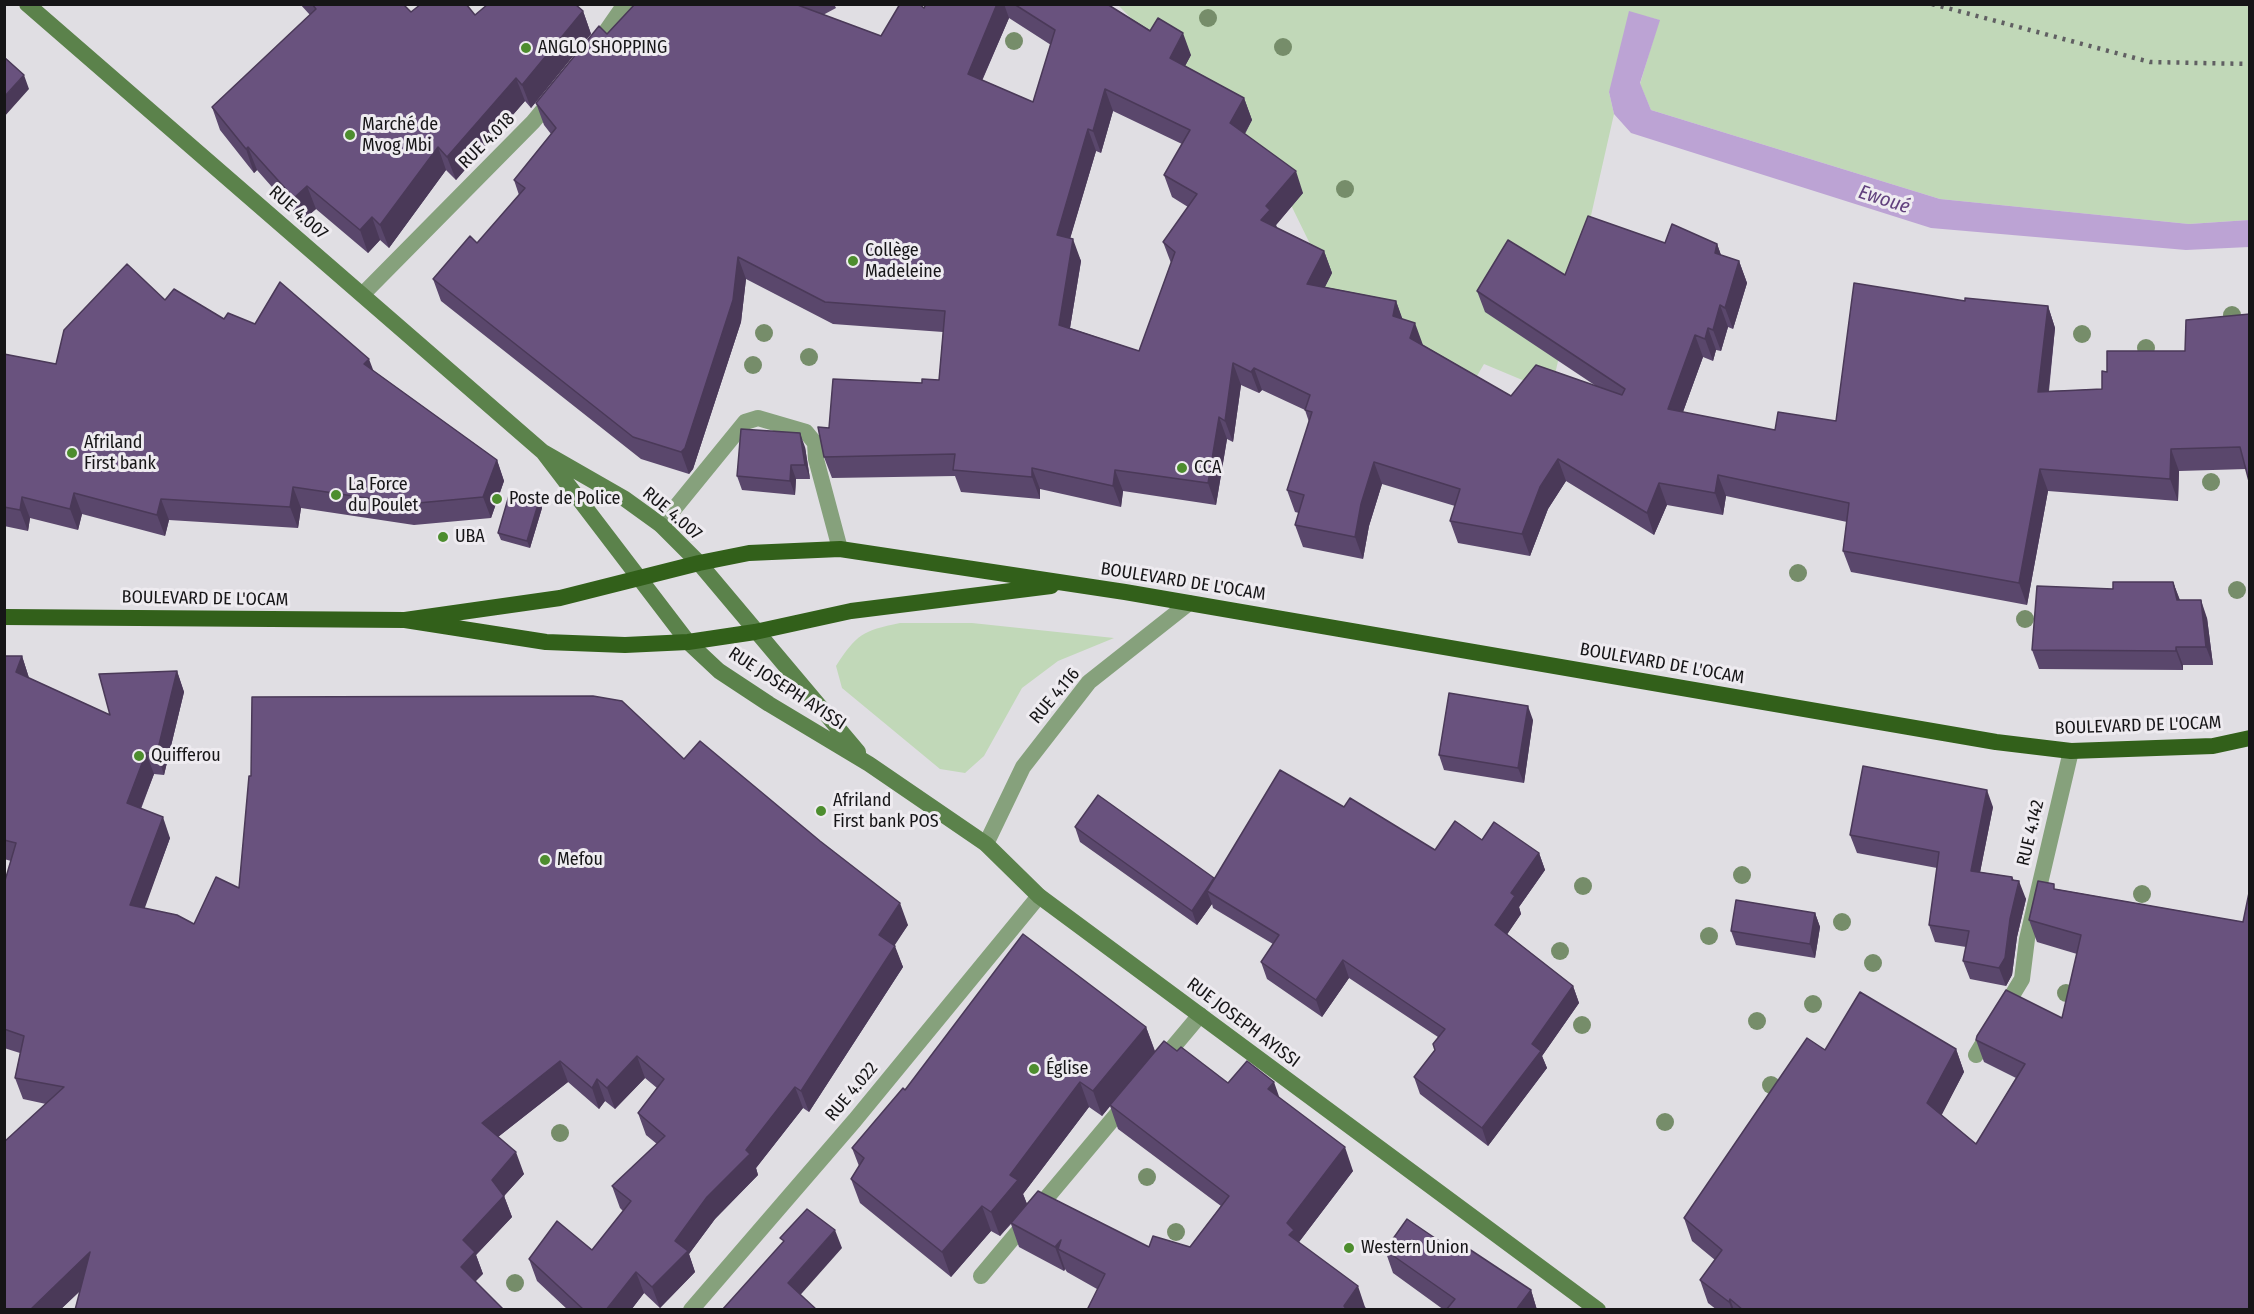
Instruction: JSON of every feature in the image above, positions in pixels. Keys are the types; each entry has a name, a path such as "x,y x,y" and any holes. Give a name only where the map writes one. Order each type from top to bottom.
{"highway":[{"name":"BOULEVARD DE L'OCAM","path":"405,620 560,598 699,563 749,553 840,549 1190,603 1996,742 2071,751 2213,746 2250,738"},
{"name":"BOULEVARD DE L'OCAM","path":"4,617 405,620 546,642 625,645 688,642 755,632 852,611 1070,584"}],"main road":[{"name":"RUE 4.007","path":"27,4 543,452 624,499 661,525 699,563 755,632"},
{"name":"RUE 4.007","path":"543,452 688,642"},
{"name":"RUE JOSEPH AYISSI","path":"755,632 868,764"},
{"name":"RUE JOSEPH AYISSI","path":"688,642 736,682 868,764 986,844 1039,896 1598,1310"}],"street":[{"path":"580,66 625,4"},
{"name":"RUE 4.018","path":"363,294 533,122 567,82"},
{"path":"661,525 745,422 758,418 806,432 815,443 816,459 840,549"},
{"name":"RUE 4.116","path":"986,844 1023,767 1089,682 1190,603"},
{"name":"RUE 4.142","path":"1976,1055 2022,979 2027,939 2071,751"},
{"name":"RUE 4.022","path":"691,1310 855,1120 1039,896"},
{"path":"981,1276 1200,1015"}],"green space":[{"path":"1118,5 2249,5 2249,220 2189,224 1940,199 1651,110 1640,84 1659,20 1645,16 1609,92 1614,114 1551,392 1484,364 1420,473 1315,414 1313,250 1267,156"},
{"path":"900,623 972,623 1114,638 1058,661 1022,688 984,756 965,773 940,769 842,688 836,666 855,640 869,632"}],"water":[{"name":"Ewoué","path":"1629,11 1660,20 1640,83 1651,110 1940,199 2189,224 2249,220 2249,247 2186,250 1931,228 1631,133 1614,114 1609,92"}],"building":[{"path":"312,4 403,4 411,12 421,4 466,4 475,15 488,4 575,4 583,11 522,85 516,78 447,157 438,147 380,225 372,217 360,230 307,186 294,198 248,147 246,149 212,107 316,9"},
{"path":"635,4 795,4 881,36 900,4 919,4 924,8 926,4 997,4 968,74 1033,102 1055,30 1014,4 1107,4 1150,31 1158,18 1183,33 1170,58 1244,98 1230,123 1296,171 1266,206 1270,210 1261,220 1324,251 1307,284 1396,301 1393,316 1415,323 1410,338 1511,396 1536,365 1622,395 1625,389 1477,291 1508,240 1565,275 1588,216 1665,243 1672,224 1717,244 1715,253 1739,261 1725,308 1720,305 1713,330 1708,328 1705,339 1695,335 1668,409 1775,430 1778,412 1836,421 1854,283 1965,301 1965,298 2048,306 2038,392 2102,389 2102,371 2107,372 2107,351 2185,351 2186,320 2250,314 2250,485 2240,447 2171,449 2170,479 2040,469 2019,583 1843,551 1849,503 1718,475 1715,493 1659,483 1647,513 1558,459 1540,487 1522,534 1450,521 1460,489 1374,462 1361,504 1355,537 1295,525 1304,495 1287,490 1312,412 1305,410 1310,395 1254,368 1251,372 1233,363 1225,421 1219,417 1208,483 1115,470 1113,486 1032,468 1032,477 953,470 955,454 824,457 818,427 829,428 833,379 922,383 922,379 939,380 945,311 825,302 738,257 733,300 685,448 681,452 633,437 433,279 470,236 477,243 525,188 514,180 556,128 536,103 599,26 607,34","holes":["1105,89 1190,130 1164,175 1197,194 1163,242 1175,252 1139,351 1059,325 1073,239 1057,235 1088,129 1093,131"]},
{"path":"4,57 24,75 4,97"},
{"path":"127,264 165,300 174,289 224,319 228,313 255,324 280,282 369,359 364,364 497,460 483,497 407,504 293,487 290,507 161,499 157,515 74,493 70,509 22,497 20,510 4,507 4,354 56,364 64,330"},
{"path":"741,429 800,433 805,465 791,465 790,481 737,476"},
{"path":"510,492 539,501 527,541 498,533"},
{"path":"2113,582 2173,582 2177,600 2201,600 2206,647 2176,647 2176,651 2032,650 2037,586 2113,589"},
{"path":"4,656 22,656 16,672 110,715 99,674 177,671 157,753 146,753 127,803 163,817 130,905 177,915 194,924 216,877 239,888 249,776 251,776 252,697 593,696 622,701 684,759 700,741 820,841 900,903 879,935 895,946 801,1091 795,1087 746,1150 750,1154 707,1197 675,1241 688,1251 652,1287 636,1272 606,1310 584,1310 529,1259 557,1221 592,1250 631,1201 612,1186 665,1136 638,1113 664,1079 637,1056 607,1088 597,1079 592,1088 560,1061 482,1123 516,1152 492,1180 504,1196 463,1240 475,1252 461,1267 504,1310 75,1310 90,1252 30,1310 4,1310 4,1142 64,1087 15,1078 24,1036 4,1029 4,884 16,843 4,840"},
{"path":"1449,693 1528,706 1518,768 1439,755"},
{"path":"1863,766 1987,790 1971,871 2012,877 2012,880 2019,881 2010,919 2005,958 1999,968 1963,961 1969,931 1929,925 1939,852 1850,835"},
{"path":"1280,770 1344,807 1350,798 1435,850 1455,821 1482,840 1494,822 1539,853 1511,893 1515,896 1495,925 1573,986 1532,1044 1541,1051 1482,1128 1414,1077 1435,1050 1433,1044 1445,1029 1343,960 1316,1000 1261,962 1279,935 1207,891"},
{"path":"1098,795 1214,878 1192,911 1075,827"},
{"path":"2038,881 2054,884 2054,889 2243,922 2250,888 2250,1310 1743,1310 1700,1280 1722,1250 1684,1218 1807,1038 1825,1050 1860,992 1956,1049 1927,1103 1976,1144 2025,1064 1976,1040 2006,990 2062,1018 2081,935 2029,920"},
{"path":"1736,900 1815,913 1810,944 1731,931"},
{"path":"1023,934 1146,1027 1093,1091 1080,1082 1010,1175 1018,1180 991,1212 982,1206 942,1252 851,1179 864,1158 852,1148 903,1088 905,1090"},
{"path":"1164,1041 1177,1051 1181,1047 1228,1083 1247,1061 1274,1082 1268,1089 1345,1147 1287,1223 1294,1230 1289,1235 1358,1286 1344,1306 1347,1310 1087,1310 1105,1274 1058,1249 1061,1240 1055,1247 1011,1223 1038,1191 1149,1247 1153,1236 1190,1247 1229,1196 1110,1105"},
{"path":"807,1209 835,1230 788,1283 817,1310 722,1310 784,1241 780,1238"},
{"path":"1407,1219 1454,1251 1460,1243 1531,1290 1516,1310 1446,1310 1455,1299 1385,1250"}],"railway":[{"path":"1932,4 2150,62 2250,64"}],"place":[{"name":"ANGLO SHOPPING","path":"526,48"},
{"name":"Marché de Mvog Mbi","path":"350,135"},
{"name":"Collège Madeleine","path":"853,261"},
{"name":"Afriland First bank","path":"72,453"},
{"name":"CCA","path":"1182,468"},
{"name":"La Force du Poulet","path":"336,495"},
{"name":"Poste de Police","path":"497,499"},
{"name":"UBA","path":"443,537"},
{"name":"Quifferou","path":"139,756"},
{"name":"Afriland First bank POS","path":"821,811"},
{"name":"Mefou","path":"545,860"},
{"name":"Église","path":"1034,1069"},
{"name":"Western Union","path":"1349,1248"}]}
